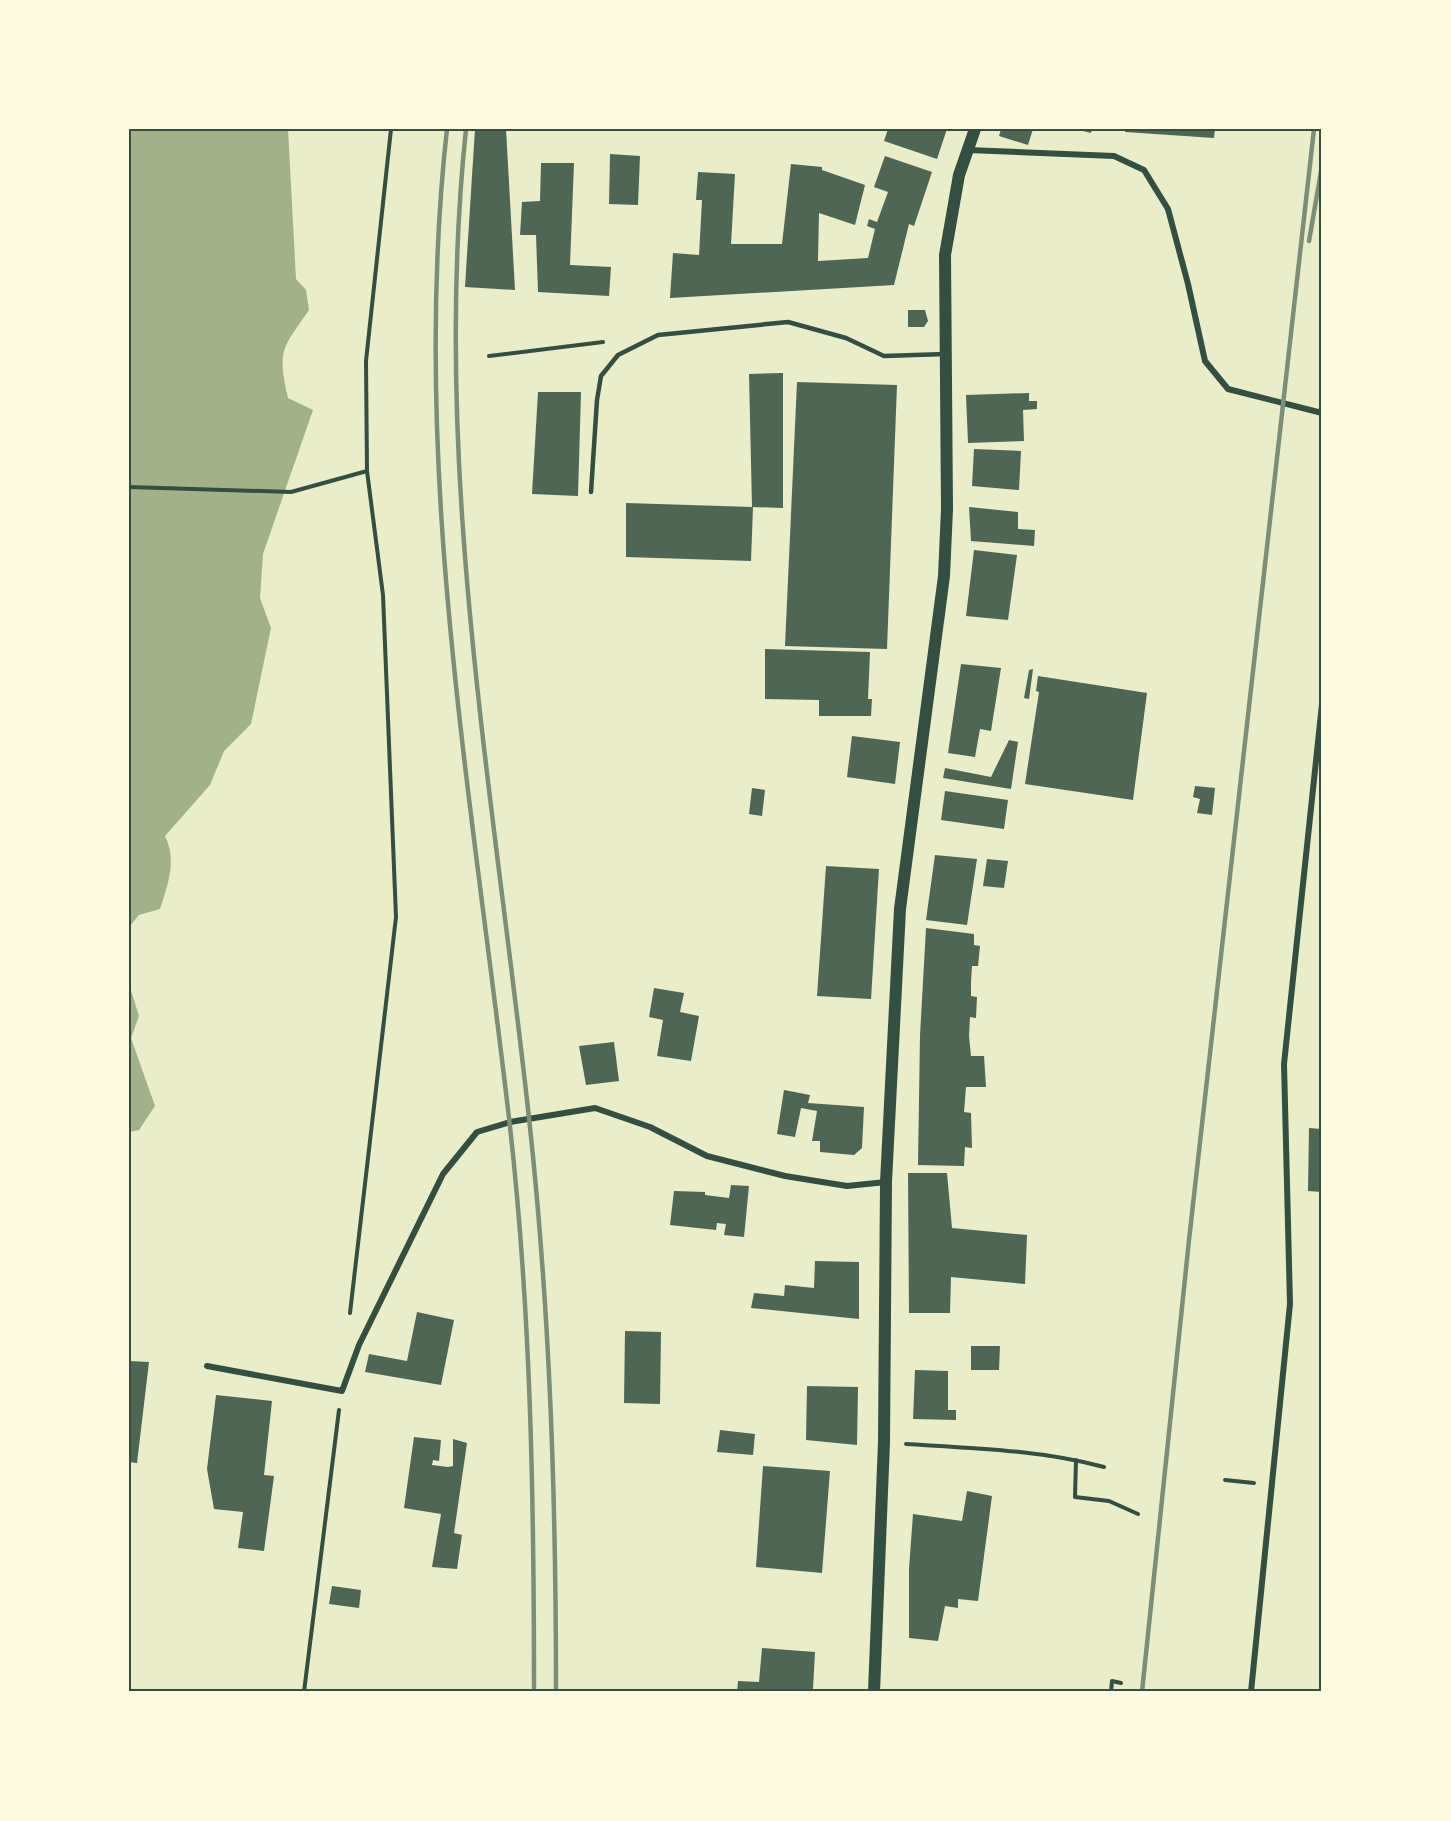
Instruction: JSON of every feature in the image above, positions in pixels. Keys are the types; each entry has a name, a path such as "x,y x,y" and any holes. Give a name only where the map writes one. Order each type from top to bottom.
{"main road":[{"path":"874,1692 884,1442 886,1182 900,909 944,576 947,508 945,255 958,175 975,129"}],"street":[{"path":"967,150 1114,156 1144,170 1168,209 1188,284 1205,362 1228,389 1322,413"},
{"path":"1251,1692 1290,1304 1284,1064 1322,704"},
{"path":"207,1366 342,1391 359,1345 443,1174 477,1132 510,1122 595,1108 650,1127 707,1156 774,1173 847,1185 886,1182"}],"lane":[{"path":"591,492 597,400 602,376 618,355 658,335 788,322 846,338 884,356 946,354"}],"path":[{"path":"350,1320 396,916 383,595 367,471 366,362 391,129"},
{"path":"489,356 613,341"},
{"path":"129,487 291,492 367,471"},
{"path":"304,1692 342,1391"},
{"path":"884,1442 999,1450 1077,1460 1104,1467"},
{"path":"1077,1460 1075,1497 1109,1501 1138,1514"},
{"path":"1225,1480 1272,1485"},
{"path":"1111,1692 1112,1681 1121,1683"}],"shaded area":[{"path":"129,129 288,129 296,279 306,290 309,310 284,351 283,369 288,398 313,410 263,554 260,598 271,628 251,724 224,751 210,785 165,836 169,845 171,863 160,909 139,915 129,927"},
{"path":"129,984 139,1016 131,1038 155,1106 139,1130 129,1132"}],"building":[{"path":"475,129 506,129 515,290 465,287"},
{"path":"888,129 947,129 937,159 884,141"},
{"path":"1001,129 1033,129 1028,145 999,136"},
{"path":"1075,129 1092,129 1091,133"},
{"path":"1125,129 1215,129 1214,138 1125,132"},
{"path":"610,154 640,156 638,205 609,204"},
{"path":"885,156 932,172 914,226 909,224 894,285 670,298 673,253 699,255 702,200 696,200 698,172 735,174 731,244 782,244 791,164 822,167 822,170 865,185 855,225 819,213 818,261 868,258 875,229 867,226 869,219 877,222 888,192 874,187"},
{"path":"541,163 574,163 570,265 611,267 609,296 538,292 536,235 520,235 522,202 540,201"},
{"path":"908,310 925,310 928,321 924,327 908,327"},
{"path":"783,373 783,508 752,507 749,374"},
{"path":"797,382 897,385 887,649 785,646"},
{"path":"538,392 581,392 578,496 532,494"},
{"path":"1029,393 1029,401 1037,401 1037,409 1023,410 1024,441 968,443 966,395"},
{"path":"974,449 1021,451 1019,490 972,486"},
{"path":"626,503 753,507 751,561 626,557"},
{"path":"969,507 1018,512 1018,529 1035,530 1034,546 971,541"},
{"path":"974,550 1017,555 1008,620 966,616"},
{"path":"765,649 870,652 868,699 872,699 871,716 819,716 819,700 765,699"},
{"path":"961,664 1001,668 991,731 980,729 975,757 948,753"},
{"path":"1033,669 1029,699 1024,698 1029,670"},
{"path":"1038,676 1147,693 1133,800 1025,784 1039,692 1036,691"},
{"path":"852,736 900,742 895,784 847,777"},
{"path":"1009,740 1018,742 1011,789 943,778 945,768 991,777"},
{"path":"1195,786 1215,788 1212,815 1197,813 1200,799 1193,797"},
{"path":"752,788 765,790 762,816 749,814"},
{"path":"945,791 1008,800 1004,829 941,820"},
{"path":"935,855 977,859 967,925 926,920"},
{"path":"987,859 1008,861 1004,888 983,886"},
{"path":"826,866 879,869 871,999 817,996"},
{"path":"926,928 974,934 974,945 980,946 978,966 972,966 971,996 977,997 976,1018 970,1017 969,1036 971,1056 984,1056 986,1087 966,1087 964,1112 971,1113 972,1148 965,1147 964,1166 918,1165 920,1035"},
{"path":"654,988 684,993 680,1012 699,1016 691,1061 657,1056 663,1020 649,1017"},
{"path":"614,1042 619,1081 586,1085 579,1046"},
{"path":"784,1090 810,1095 808,1103 864,1107 862,1148 854,1155 820,1152 820,1141 812,1141 817,1111 801,1108 795,1137 777,1134"},
{"path":"1309,1128 1322,1129 1322,1192 1308,1191"},
{"path":"908,1173 947,1173 952,1228 1027,1235 1025,1284 951,1277 950,1313 909,1313"},
{"path":"731,1185 749,1186 744,1237 724,1235 726,1224 717,1223 716,1230 670,1225 674,1191 705,1192 705,1195 729,1198"},
{"path":"815,1261 859,1262 859,1319 751,1308 754,1293 784,1296 785,1285 814,1288"},
{"path":"417,1312 454,1320 441,1385 365,1372 369,1354 407,1361"},
{"path":"625,1331 661,1332 660,1404 624,1403"},
{"path":"971,1346 1000,1346 999,1370 971,1370"},
{"path":"129,1361 149,1362 137,1463 129,1462"},
{"path":"915,1370 948,1371 948,1410 956,1410 956,1420 913,1419"},
{"path":"807,1386 858,1387 857,1445 806,1440"},
{"path":"216,1395 272,1401 264,1475 274,1476 264,1551 238,1548 243,1512 214,1509 207,1469"},
{"path":"720,1430 755,1434 753,1455 717,1452"},
{"path":"414,1437 441,1440 439,1461 433,1460 432,1465 448,1467 453,1466 453,1439 467,1443 454,1533 462,1535 457,1569 432,1567 441,1514 404,1508"},
{"path":"763,1466 830,1471 822,1573 756,1567"},
{"path":"967,1491 992,1496 978,1601 958,1599 958,1608 945,1606 938,1641 909,1638 909,1569 913,1514 962,1521"},
{"path":"332,1586 361,1590 359,1608 329,1604"},
{"path":"762,1648 815,1652 813,1689 823,1690 823,1692 737,1692 738,1681 759,1682"}],"railway":[{"path":"447,129 437,253 436,377 440,500 463,748 509,1118 522,1261 530,1404 534,1692"},
{"path":"466,129 457,253 456,377 461,501 484,748 529,1118 542,1261 553,1476 556,1692"},
{"path":"1142,1692 1189,1240 1314,129"},
{"path":"1309,241 1322,166"}]}
